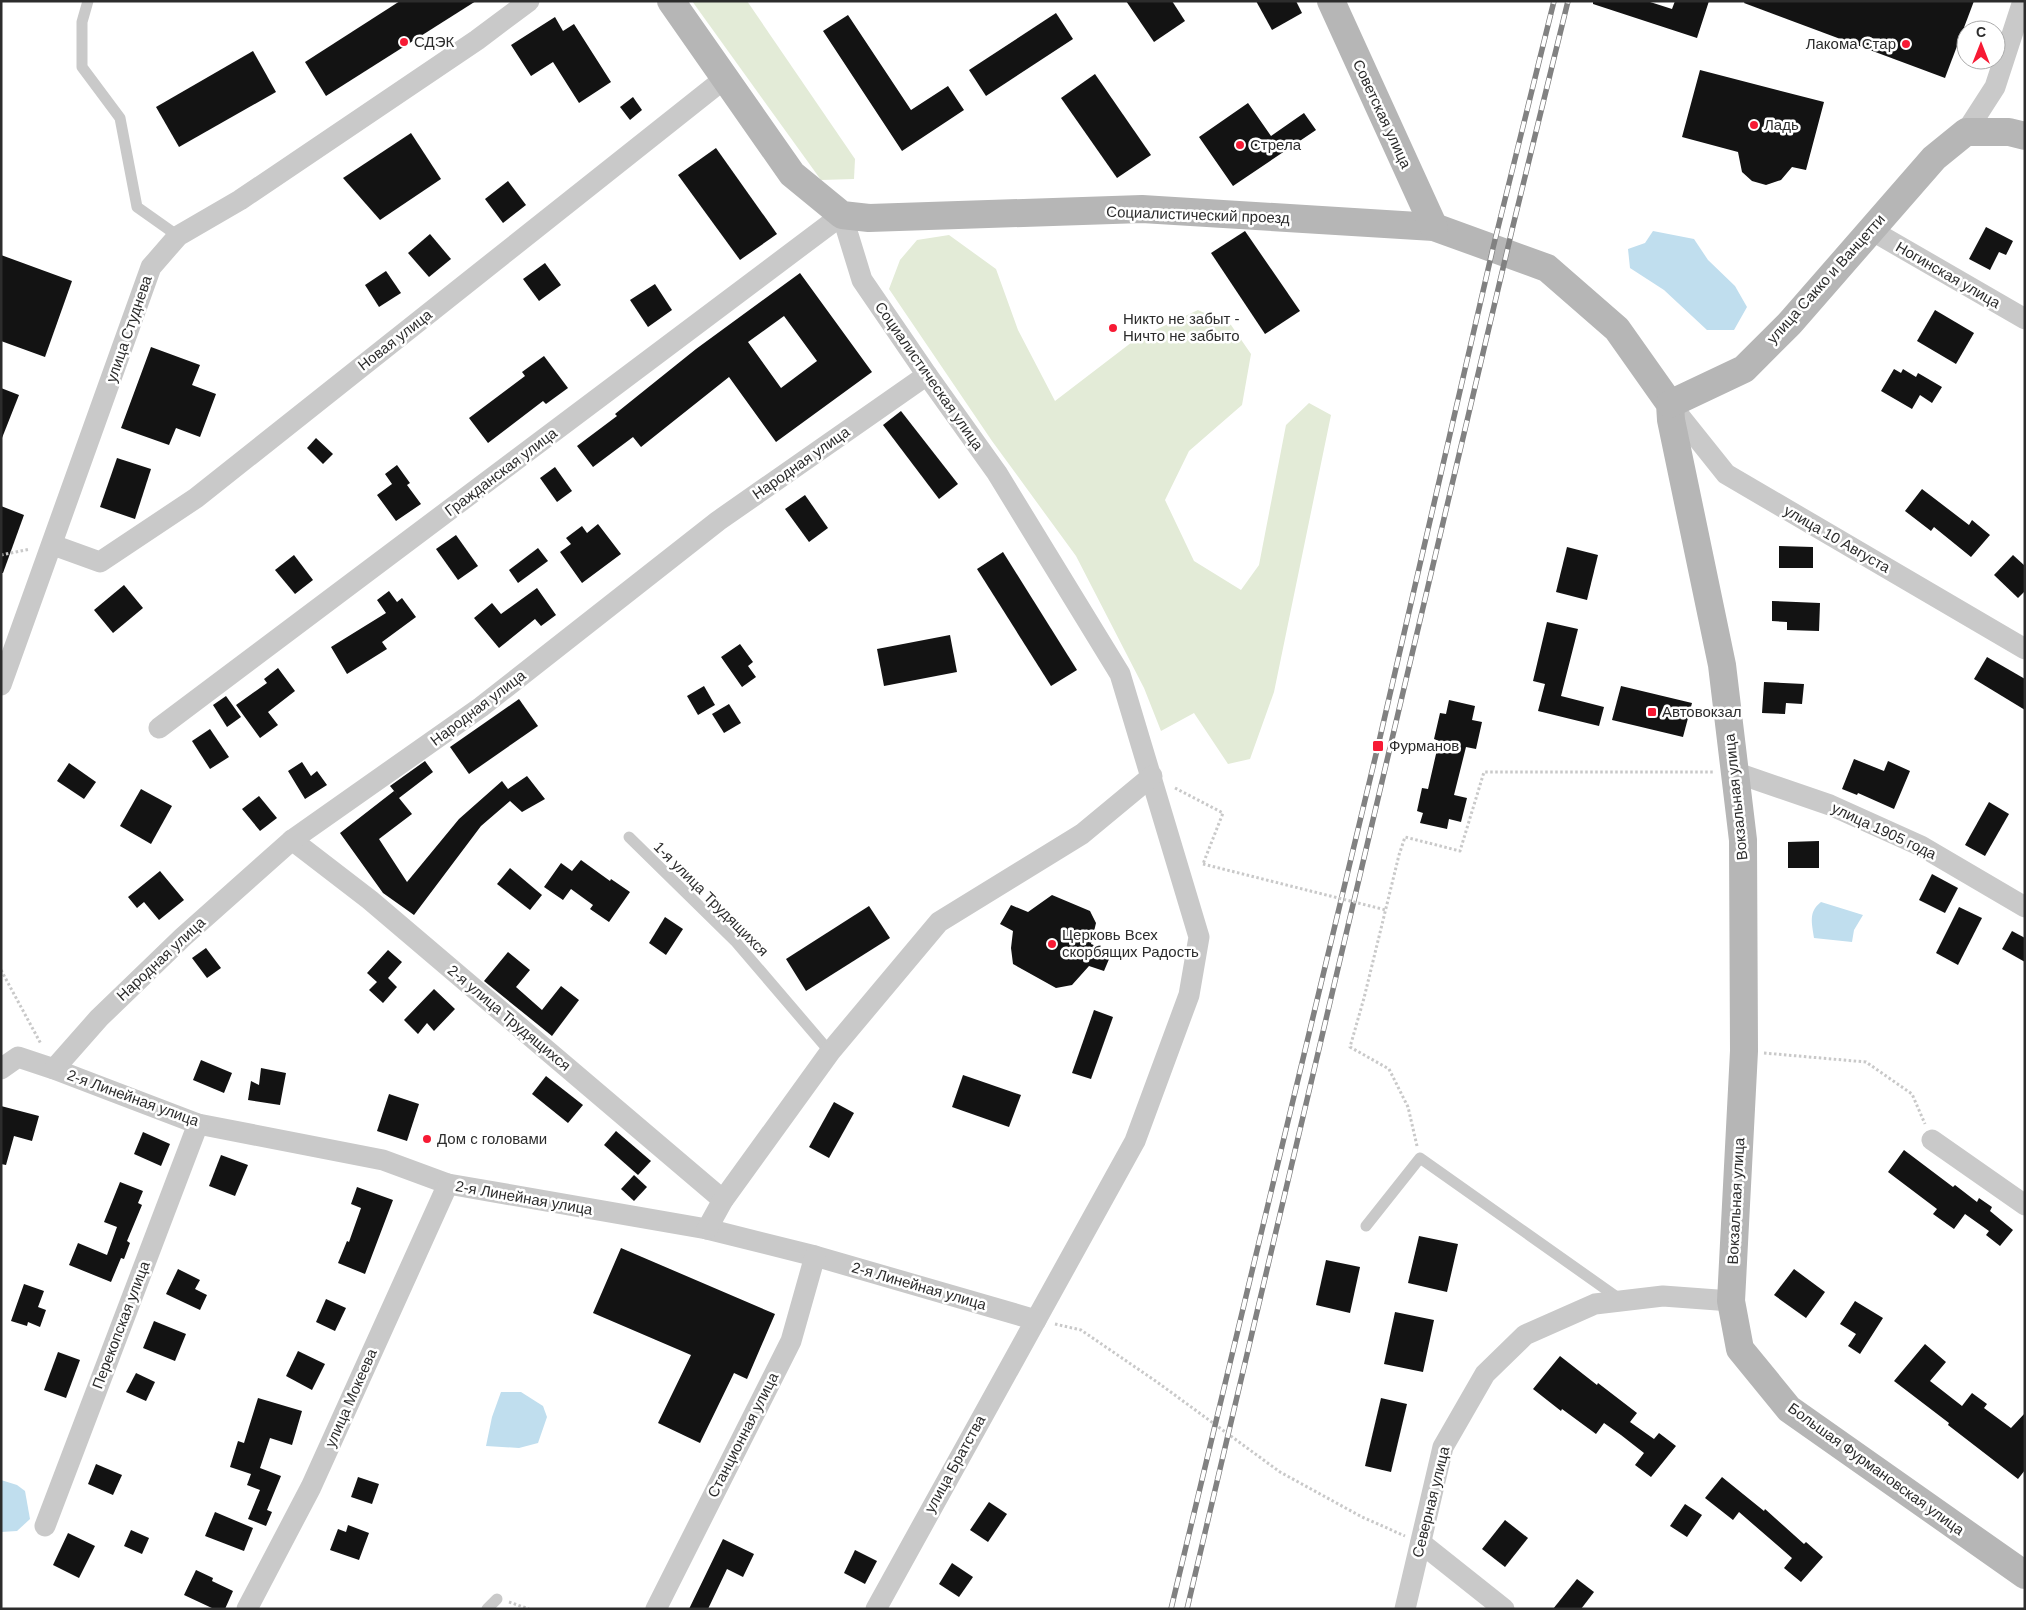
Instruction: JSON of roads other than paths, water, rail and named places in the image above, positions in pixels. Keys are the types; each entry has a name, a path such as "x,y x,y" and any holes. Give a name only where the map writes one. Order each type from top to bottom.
{"main road":[{"path":"671,1 792,174 842,215"},
{"name":"Советская улица","path":"1331,1 1434,227"},
{"path":"1966,132 2009,132 2025,136"},
{"name":"улица Сакко и Ванцетти","path":"1670,404 1744,369 1790,323 1934,158 1966,132"},
{"name":"Социалистический проезд","path":"842,215 869,218 1142,209 1434,227"},
{"name":"Вокзальная улица","path":"1434,227 1546,268 1616,329 1670,404 1671,420 1722,665 1743,840 1744,1051 1731,1301 1740,1349"},
{"name":"Большая Фурмановская улица","path":"1740,1349 1789,1409 2025,1576"}],"street":[{"name":"улица Студнева","path":"1,685 53,545 151,267 178,236 240,200 478,40 529,1"},
{"path":"1966,132 1995,87 2023,1"},
{"name":"Новая улица","path":"53,545 100,562 196,498 724,79"},
{"name":"Социалистическая улица","path":"842,215 862,280 997,473 1120,674 1199,937 1189,995 1136,1141 1036,1320"},
{"name":"Гражданская улица","path":"160,728 842,215"},
{"name":"Ногинская улица","path":"1870,230 2025,319"},
{"name":"Народная улица","path":"54,1069 99,1018 183,937 292,840 482,707 718,521 927,375"},
{"name":"улица 10 Августа","path":"1670,404 1726,474 2025,649"},
{"name":"улица 1905 года","path":"1734,772 1830,805 1921,846 2025,908"},
{"path":"707,1229 723,1200 830,1052 939,922 1082,834 1152,776"},
{"name":"2-я улица Трудящихся","path":"292,840 370,900 723,1200"},
{"name":"2-я Линейная улица","path":"10,1063 54,1069 198,1124 383,1160 448,1184 707,1229 815,1256 1036,1320"},
{"name":"Перекопская улица","path":"45,1526 198,1124"},
{"path":"1932,1140 2025,1206"},
{"name":"улица Мокеева","path":"247,1609 311,1487 448,1184"},
{"name":"Станционная улица","path":"656,1609 791,1341 815,1256"},
{"name":"Северная улица","path":"1405,1609 1443,1447 1486,1374 1525,1335 1595,1304 1663,1296 1731,1301"},
{"name":"улица Братства","path":"876,1609 1036,1320"},
{"path":"1421,1543 1504,1609"}],"lane":[{"path":"88,1 82,22 82,67 120,118 137,207 178,236"},
{"name":"1-я улица Трудящихся","path":"629,837 735,941 830,1052"},
{"path":"1366,1226 1420,1158 1622,1301"},
{"path":"488,1609 497,1599"}],"water":[{"path":"1653,231 1694,239 1708,260 1735,286 1747,307 1734,330 1707,330 1664,290 1630,268 1628,249 1645,243"},
{"path":"1821,902 1863,915 1854,930 1852,942 1814,938 1813,914"},
{"path":"501,1392 521,1392 543,1406 547,1417 538,1443 519,1448 486,1446 492,1417"},
{"path":"1,1480 17,1485 25,1491 30,1519 17,1531 1,1532"}],"railway":[{"path":"1171,1609 1378,746 1493,248 1554,1"},
{"path":"1187,1609 1512,230 1568,1"}],"place":[{"name":"СДЭК","path":"404,42"},
{"name":"Лакома Стар","path":"1906,44"},
{"name":"Ладь","path":"1754,125"},
{"name":"Стрела","path":"1240,145"},
{"name":"Никто не забыт - Ничто не забыто","path":"1113,328"},
{"name":"Автовокзал","path":"1652,712"},
{"name":"Фурманов","path":"1378,746"},
{"name":"Церковь Всех скорбящих Радость","path":"1052,944"},
{"name":"Дом с головами","path":"427,1139"}]}
